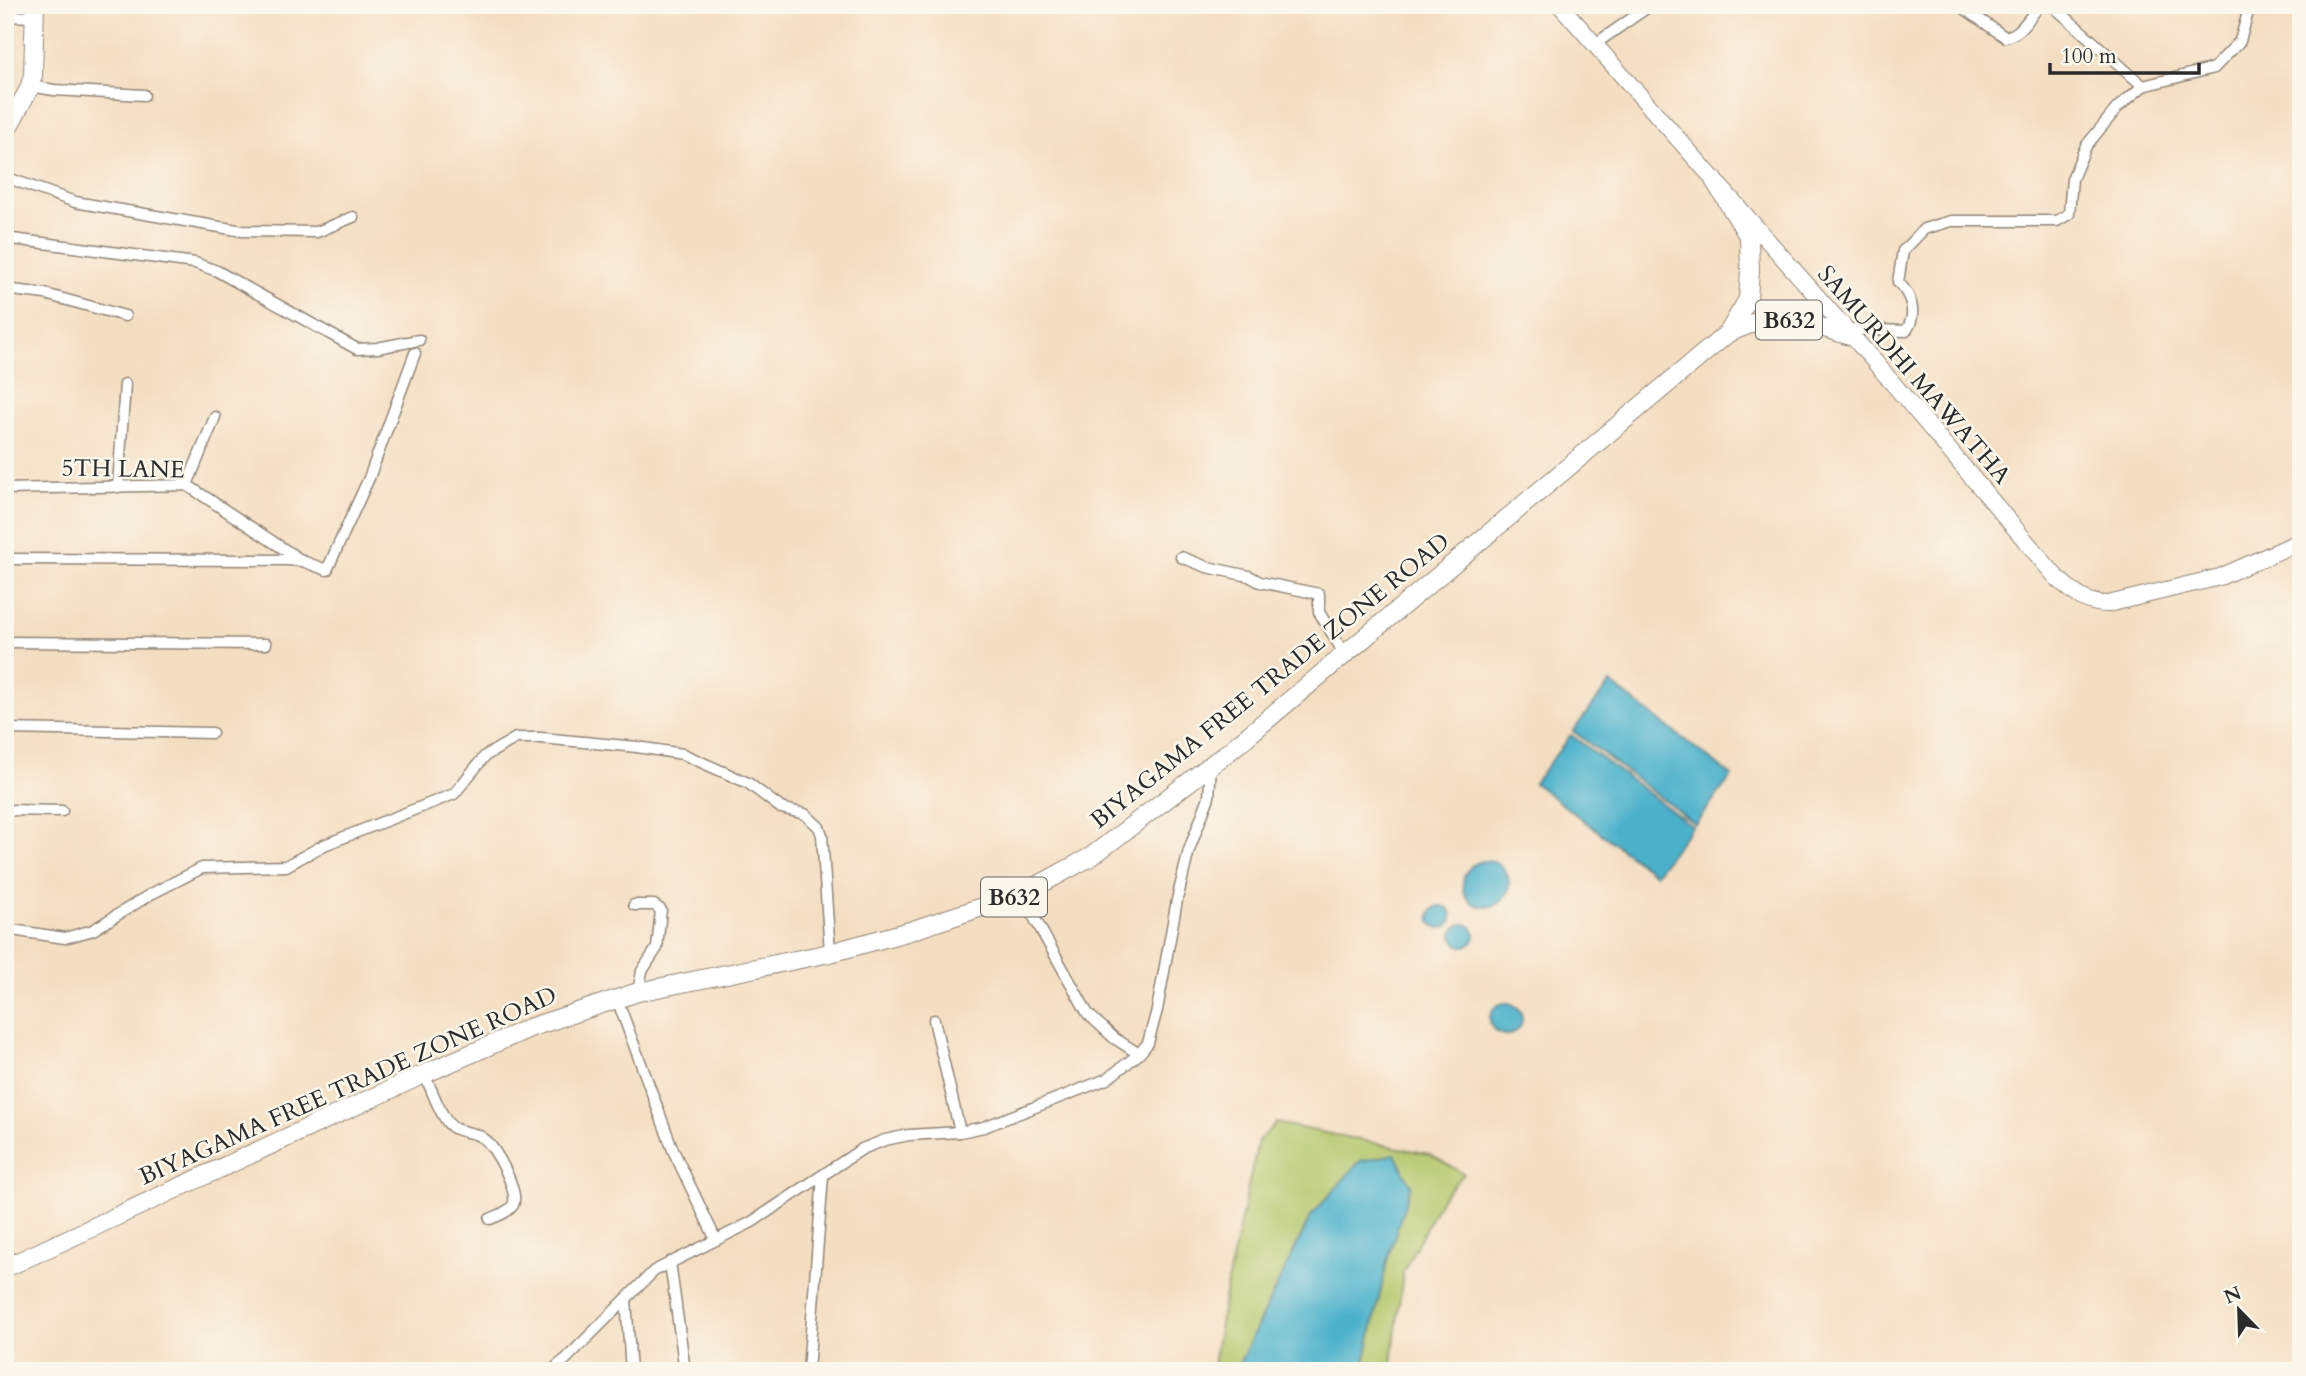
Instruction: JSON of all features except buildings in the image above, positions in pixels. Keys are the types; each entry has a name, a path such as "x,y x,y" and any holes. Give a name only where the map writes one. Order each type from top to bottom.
{"main road":[{"name":"SAMURDHI MAWATHA","path":"1560,5 2056,577 2080,599 2094,604 2108,604 2220,577 2301,541"},
{"path":"5,133 11,108 30,86 34,61 35,11"},
{"name":"BIYAGAMA FREE TRADE ZONE ROAD","path":"1714,180 1749,237 1748,299 1728,333"},
{"name":"BIYAGAMA FREE TRADE ZONE ROAD","path":"5,1268 424,1074 532,1027 638,992 830,953 910,931 1021,894 1092,856 1211,765 1728,333 1763,319 1798,320 1847,333"}],"street":[{"path":"1595,44 1651,5"},
{"path":"1965,9 2005,37 2019,32 2040,5"},
{"path":"2052,5 2143,86"},
{"path":"1847,333 1906,331 1910,325 1912,307 1909,293 1898,282 1903,251 1924,229 1951,222 2057,221 2068,214 2072,179 2086,146 2118,107 2143,86 2214,68 2239,41 2250,5"},
{"path":"5,16 35,11"},
{"path":"30,86 144,95"},
{"path":"5,177 75,202 243,231 289,234 317,232 353,217"},
{"path":"5,238 195,263 217,271 357,349 419,340"},
{"path":"5,289 45,295 125,316"},
{"path":"5,559 302,561 327,570 369,478 415,353"},
{"path":"118,487 125,384"},
{"path":"187,485 215,417"},
{"name":"5TH LANE","path":"5,489 187,485 302,561"},
{"path":"1181,557 1260,582 1319,594 1319,612 1345,655"},
{"path":"5,642 266,644"},
{"path":"5,729 212,733"},
{"path":"5,929 65,938 93,930 151,894 202,868 286,866 324,845 454,794 485,756 516,738 541,738 683,754 748,783 780,808 805,814 819,827 822,835 830,953"},
{"path":"551,1371 654,1272 752,1222 862,1149 909,1135 984,1128 1107,1079 1139,1054 1148,1043 1157,1010 1189,850 1209,797 1211,765"},
{"path":"5,810 62,811"},
{"path":"1021,894 1088,1014 1114,1038 1139,1054"},
{"path":"634,905 654,905 661,910 657,948 642,971 638,992"},
{"path":"617,999 673,1150 716,1240"},
{"path":"934,1020 960,1132"},
{"path":"424,1074 447,1122 455,1130 482,1136 501,1160 515,1196 514,1204 510,1209 490,1219"},
{"path":"808,1371 823,1176"},
{"path":"670,1262 685,1371"},
{"path":"626,1299 631,1371"}],"green space":[{"path":"1276,1123 1429,1154 1464,1174 1441,1198 1403,1272 1393,1371 1368,1371 1365,1363 1388,1257 1411,1185 1311,1215 1238,1371 1212,1371 1225,1293 1258,1141"}],"water":[{"path":"1610,683 1732,776 1695,824 1573,731"},
{"path":"1571,735 1692,826 1655,874 1534,783"},
{"path":"1486,861 1502,868 1509,884 1502,900 1486,907 1470,900 1463,884 1470,868"},
{"path":"1441,906 1449,909 1452,917 1449,925 1441,928 1433,925 1430,917 1433,909"},
{"path":"1464,924 1472,927 1475,935 1472,943 1464,946 1456,943 1453,935 1456,927"},
{"path":"1506,1003 1517,1008 1522,1019 1517,1030 1506,1035 1495,1030 1490,1019 1495,1008"},
{"path":"1395,1154 1411,1185 1388,1257 1365,1362 1368,1371 1238,1371 1311,1216 1360,1161"}]}
